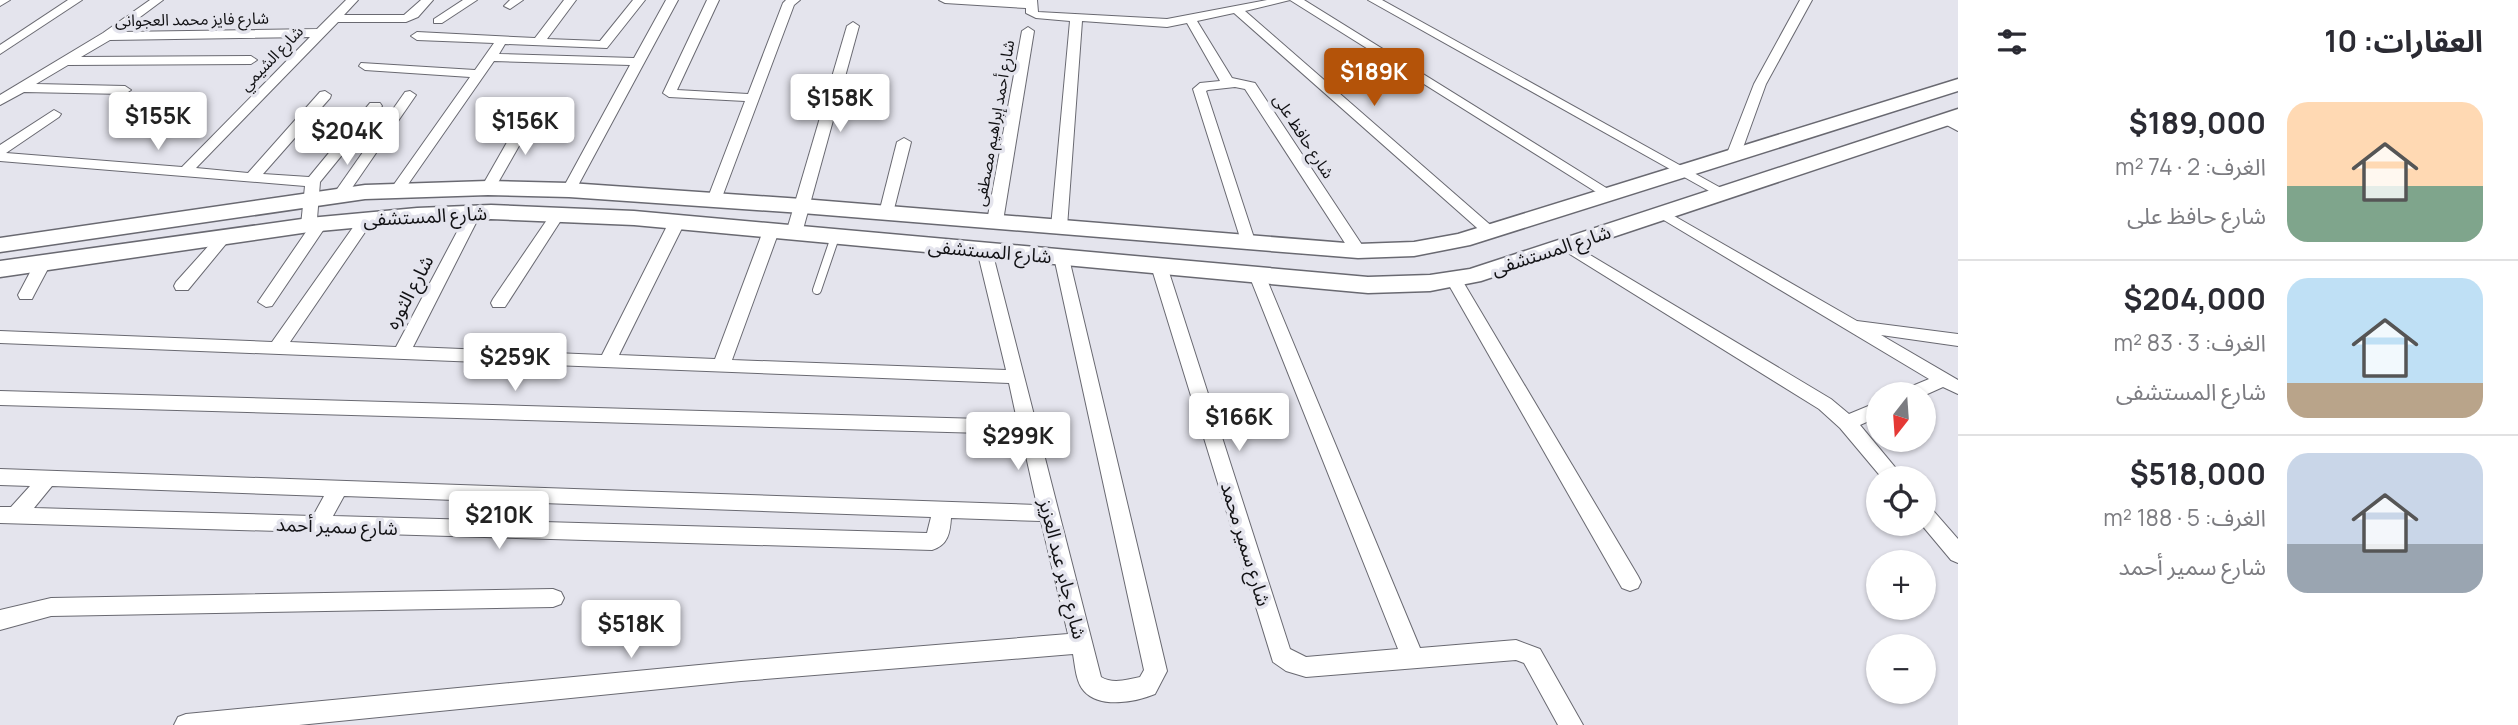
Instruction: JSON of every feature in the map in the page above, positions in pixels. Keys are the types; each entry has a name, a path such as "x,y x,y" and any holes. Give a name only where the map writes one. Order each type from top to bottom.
{"street":[{"path":"0,3 5,0"},
{"path":"0,50 76,0"},
{"path":"0,101 107,36 157,0"},
{"name":"شارع الشيمي","path":"186,172 352,0"},
{"path":"335,18 406,19 414,15 427,0"},
{"path":"438,21 471,0"},
{"path":"538,42 570,0"},
{"path":"417,36 606,44 639,0"},
{"path":"569,190 672,0"},
{"path":"713,0 669,93 753,98"},
{"path":"714,200 789,3 794,0"},
{"path":"945,0 1031,2 1032,13 1036,15 1157,23 1285,0"},
{"path":"1296,0 1609,194"},
{"path":"1374,0 1723,193"},
{"path":"1733,156 1760,84 1806,0"},
{"path":"1236,9 1490,232"},
{"path":"1059,227 1076,18"},
{"name":"شارع حافظ على","path":"1190,18 1227,80 1250,86 1358,251"},
{"path":"794,233 853,26"},
{"name":"شارع أحمد إبراهيم مصطفى","path":"995,222 1028,31"},
{"name":"شارع فايز محمد العجوانى","path":"107,36 320,33"},
{"path":"397,190 502,40"},
{"path":"490,57 639,62"},
{"path":"66,61 251,60"},
{"path":"365,66 478,74"},
{"path":"1234,83 1199,89 1248,244"},
{"name":"شارع المستشفى","path":"0,245 312,190 340,195 397,190 488,188 569,190 802,206 1248,244 1358,251 1414,249 1490,232 1958,85"},
{"path":"22,88 125,90"},
{"path":"252,177 325,95"},
{"path":"340,195 410,95"},
{"path":"266,302 315,224 312,190 375,106"},
{"path":"488,188 533,109"},
{"path":"0,150 54,114"},
{"name":"شارع المستشفى","path":"0,269 315,224 474,213 558,214 677,222 1368,285 1404,285 1454,280 1954,121"},
{"path":"886,213 904,142"},
{"path":"0,157 252,177 312,190"},
{"name":"شارع الثوره","path":"401,353 474,213"},
{"path":"1662,213 1950,384"},
{"path":"499,303 558,214"},
{"path":"277,348 366,219"},
{"path":"607,361 677,222"},
{"path":"720,366 771,231"},
{"path":"182,286 225,236"},
{"path":"1565,245 1825,404 1847,423 1884,466"},
{"name":"شارع جابر عبد العزيز","path":"985,250 1091,683 1098,690 1107,692 1147,687 1156,671 1062,257"},
{"path":"26,295 43,263"},
{"name":"شارع سمير محمد","path":"1159,266 1281,655 1306,667 1413,658"},
{"path":"1258,275 1413,658 1516,650 1524,652 1532,656 1540,667 1571,725"},
{"path":"1454,280 1630,582"},
{"path":"1848,324 1958,340"},
{"path":"0,337 1016,377"},
{"path":"0,398 1028,427"},
{"path":"1847,423 1866,414"},
{"path":"0,477 1049,513"},
{"path":"8,515 47,479"},
{"path":"318,525 338,489"},
{"name":"شارع سمير أحمد","path":"8,515 932,542 940,534 942,510"},
{"path":"1936,528 1958,554"},
{"path":"0,620 51,607 553,598"},
{"path":"186,725 741,671 1081,643"}],"lane":[{"path":"817,290 835,237"}]}
